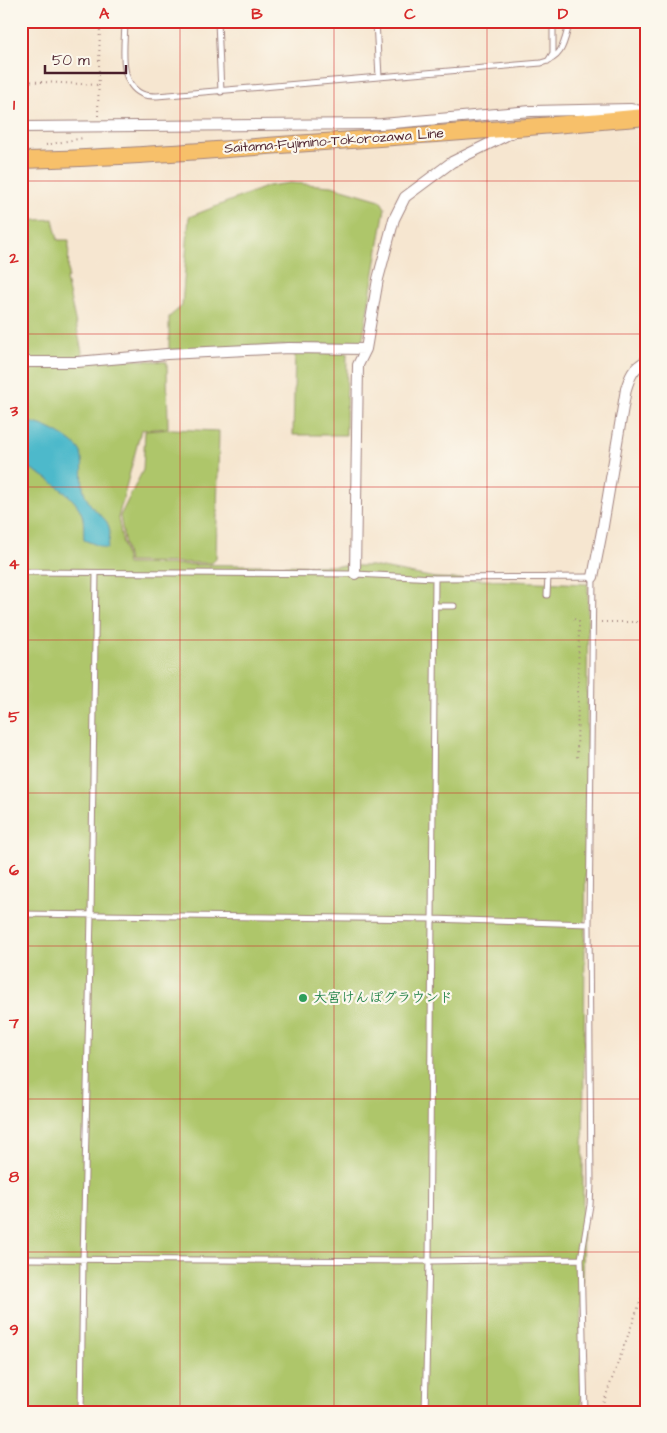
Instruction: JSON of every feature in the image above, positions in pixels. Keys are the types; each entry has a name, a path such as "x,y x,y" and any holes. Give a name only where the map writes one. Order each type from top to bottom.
{"main road":[{"name":"Saitama-Fujimino-Tokorozawa Line","path":"21,160 145,155 646,118"}],"street":[{"path":"21,127 382,124 531,111 630,108 646,112"},
{"path":"355,574 358,365 366,349 378,279 394,219 405,197 452,162 520,128"},
{"path":"21,362 77,362 167,354 289,348 366,349"},
{"path":"593,577 626,389 631,373 646,361"}],"lane":[{"path":"125,21 124,67 127,77 133,88 143,94 157,96 548,62 559,55 570,21"},
{"path":"218,21 220,92"},
{"path":"376,21 379,78"},
{"path":"548,62 553,53 553,21"},
{"path":"21,572 355,574 434,578 593,577 589,924 591,1185 590,1205 581,1260 585,1412"},
{"path":"81,1412 92,915 96,573"},
{"path":"547,595 548,577"},
{"path":"425,1412 429,1261 433,918 434,578"},
{"path":"434,606 454,606"},
{"path":"21,914 433,918 589,924"},
{"path":"21,1259 581,1260"}],"path":[{"path":"41,146 99,134 97,127 100,21"},
{"path":"21,81 99,85"},
{"path":"574,619 580,622 577,761"},
{"path":"592,622 646,622"},
{"path":"600,1412 646,1286"}],"green space":[{"path":"290,183 332,186 380,200 385,208 362,343 169,350 169,317 182,306 189,217 268,186"},
{"name":"大宮けんぽグラウンド","path":"53,219 58,240 69,240 68,278 66,279 83,356 167,362 168,428 141,430 118,518 127,564 372,566 435,578 588,584 581,1412 21,1412 21,221"},
{"path":"295,352 347,353 346,435 293,435"},
{"path":"172,429 219,431 216,559 212,563 128,562 120,516 143,470 145,431"}],"water":[{"path":"21,421 48,428 62,435 79,449 87,499 108,524 110,530 107,549 84,540 82,515 71,498 55,484 21,463"}],"place":[{"name":"大宮けんぽグラウンド","path":"303,998"}]}
